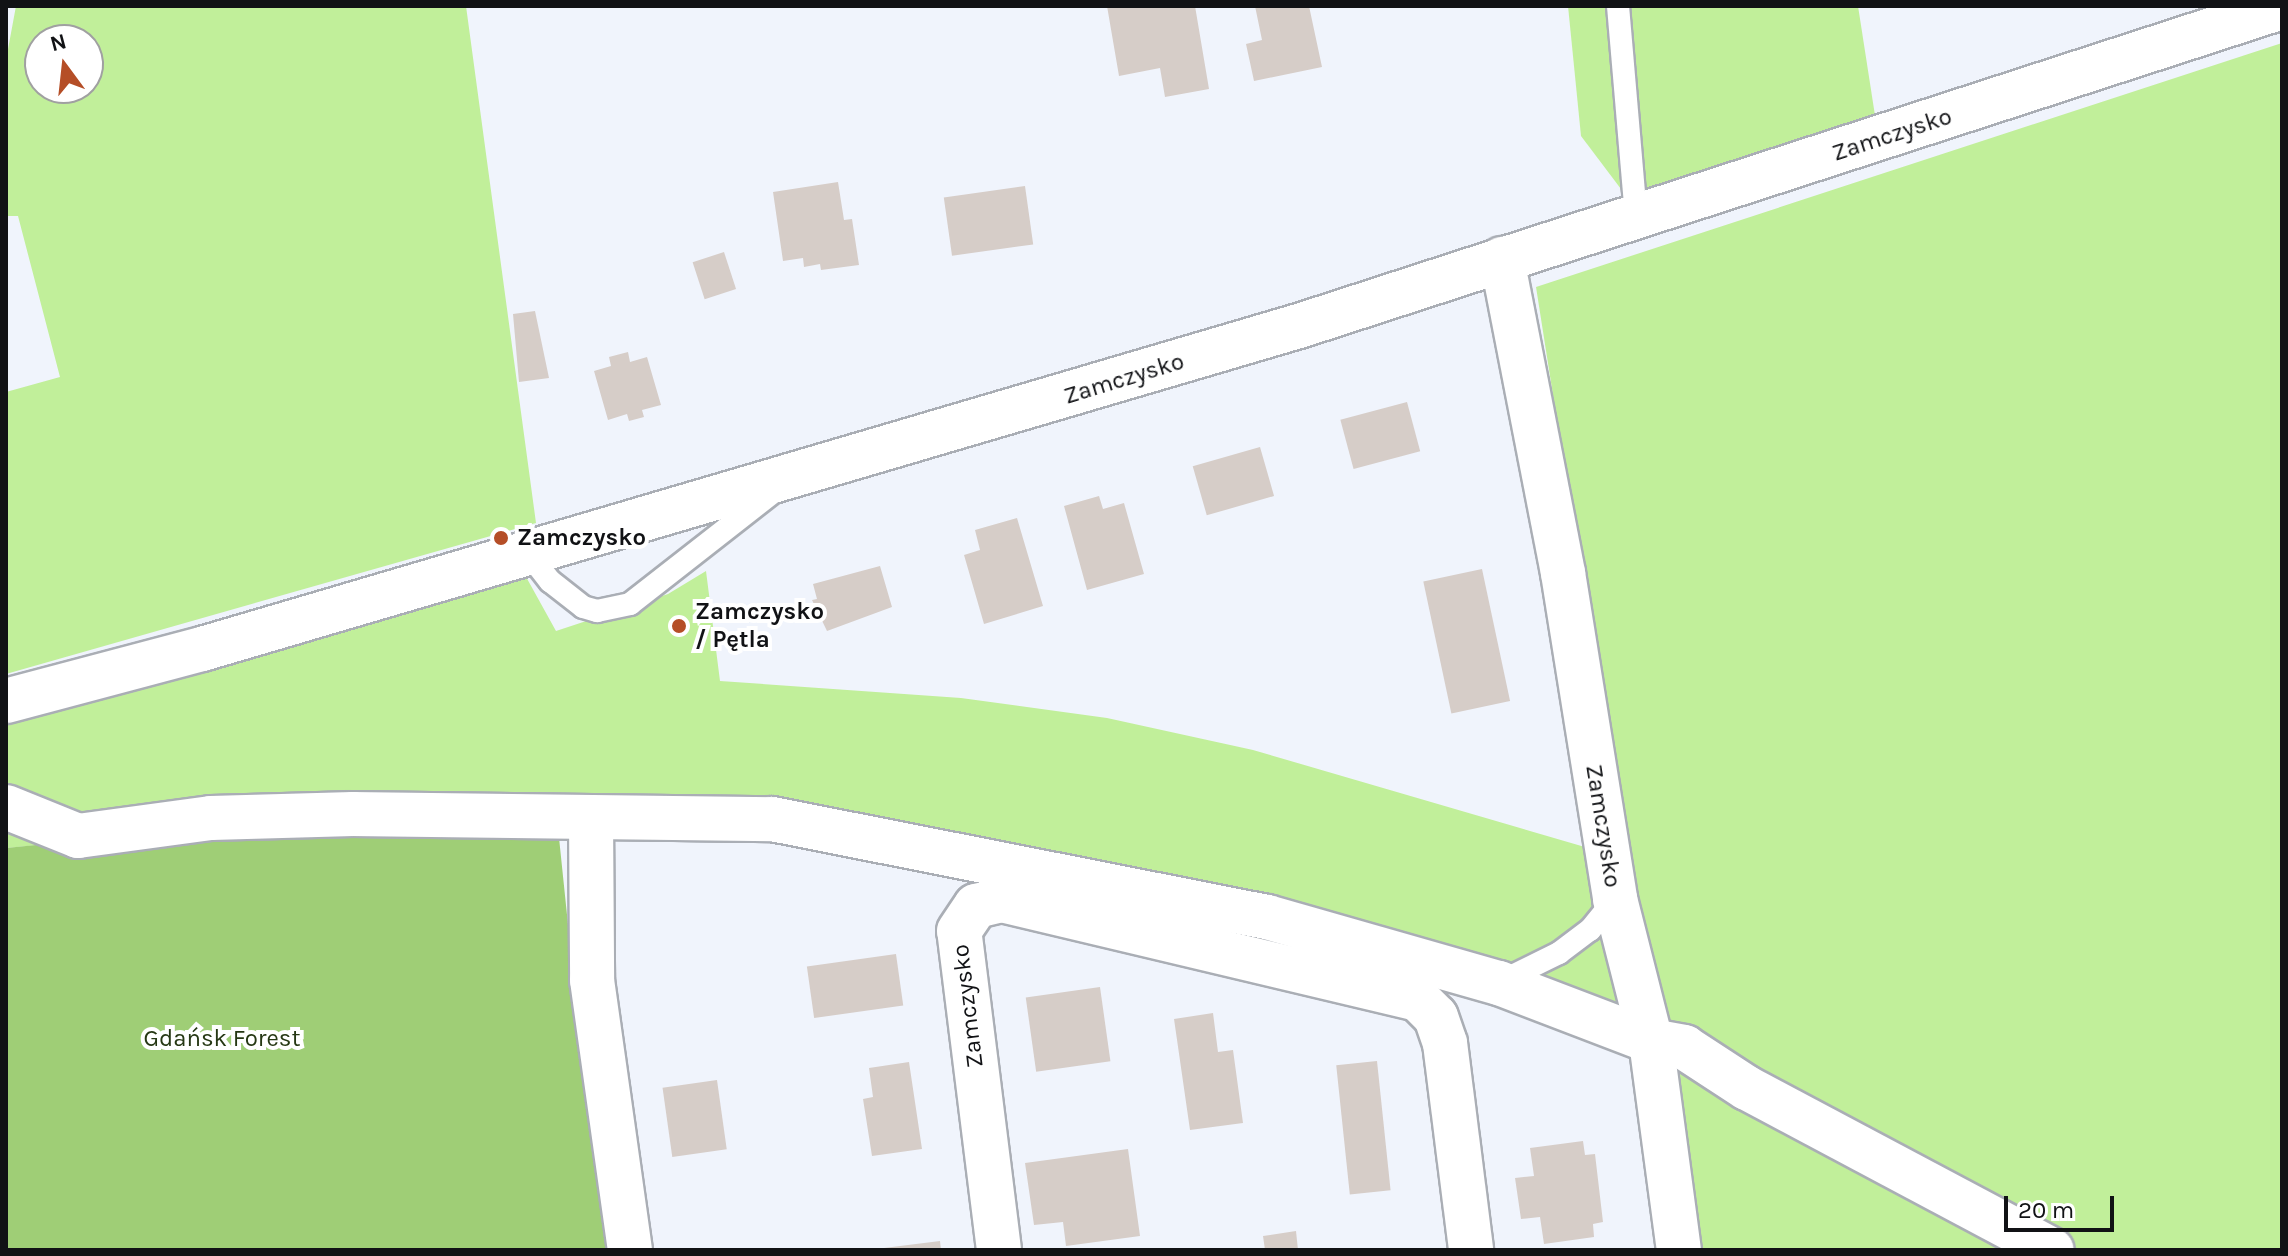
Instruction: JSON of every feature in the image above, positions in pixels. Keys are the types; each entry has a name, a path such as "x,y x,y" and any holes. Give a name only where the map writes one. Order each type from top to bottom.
{"street":[{"name":"Zamczysko","path":"6,701 794,476 1287,330 2282,7"},
{"name":"Zamczysko","path":"1502,259 1563,573 1615,899 1651,1041 1679,1250"},
{"path":"6,807 78,836 211,818 459,812 772,819 962,853 1267,917 1499,983 1651,1041 1684,1047 1747,1088 2052,1250"},
{"path":"591,817 592,980 630,1250"},
{"name":"Zamczysko","path":"999,1250 959,931 976,906 1002,900 1418,999 1436,1017 1445,1043 1471,1250"}],"lane":[{"path":"1618,6 1636,216"},
{"path":"528,553 550,581 583,607 597,611 630,604 794,476"},
{"path":"1499,983 1559,953 1590,930 1615,899"}],"green space":[{"path":"16,6 466,6 536,523 6,674 6,392 60,377 18,216 6,216 6,60"},
{"path":"1568,6 1858,6 1876,122 1627,197 1581,136"},
{"path":"2282,43 2282,1250 1695,1250 1676,1090 1686,1035 1461,949 1265,895 793,800 558,796 6,848 6,721 525,575 556,631 668,594 706,571 720,681 961,698 1107,718 1253,750 1626,859 1536,287"},
{"name":"Gdańsk Forest","path":"206,828 558,828 575,992 612,1250 6,1250 6,848"}],"building":[{"path":"1107,6 1195,6 1209,89 1165,97 1160,68 1119,76"},
{"path":"1255,6 1309,6 1322,67 1254,81 1246,44 1262,40"},
{"path":"838,182 844,220 852,219 859,265 821,270 820,264 804,267 803,258 783,261 773,192"},
{"path":"1025,186 1033,244 952,256 944,197"},
{"path":"724,252 736,289 705,299 693,262"},
{"path":"535,311 549,378 519,382 513,314"},
{"path":"628,352 630,362 647,357 661,405 642,410 644,417 629,421 627,414 608,420 594,371 611,366 609,357"},
{"path":"1407,402 1420,451 1354,469 1340,420"},
{"path":"1260,447 1274,496 1207,515 1193,466"},
{"path":"1099,496 1103,509 1124,503 1144,574 1087,590 1064,506"},
{"path":"1017,518 1043,606 984,624 964,555 980,550 975,530"},
{"path":"880,566 892,607 827,631 812,600 817,599 813,584"},
{"path":"1482,569 1510,701 1451,714 1423,581"},
{"path":"896,954 903,1005 814,1018 807,967"},
{"path":"1100,987 1110,1061 1036,1072 1026,997"},
{"path":"1213,1013 1218,1052 1233,1050 1243,1123 1190,1130 1174,1019"},
{"path":"1377,1061 1391,1190 1350,1195 1336,1065"},
{"path":"909,1062 922,1149 872,1156 863,1099 873,1097 869,1068"},
{"path":"717,1080 727,1149 672,1157 663,1088"},
{"path":"1583,1141 1585,1155 1595,1154 1603,1222 1593,1224 1594,1237 1544,1244 1540,1217 1521,1219 1515,1178 1534,1176 1530,1148"},
{"path":"1128,1149 1140,1236 1066,1246 1063,1222 1034,1225 1025,1163"},
{"path":"1296,1231 1298,1250 1265,1250 1263,1236"},
{"path":"940,1241 941,1250 884,1250 884,1248"}],"place":[{"name":"Zamczysko","path":"501,538"},
{"name":"Zamczysko / Pętla","path":"679,626"}]}
